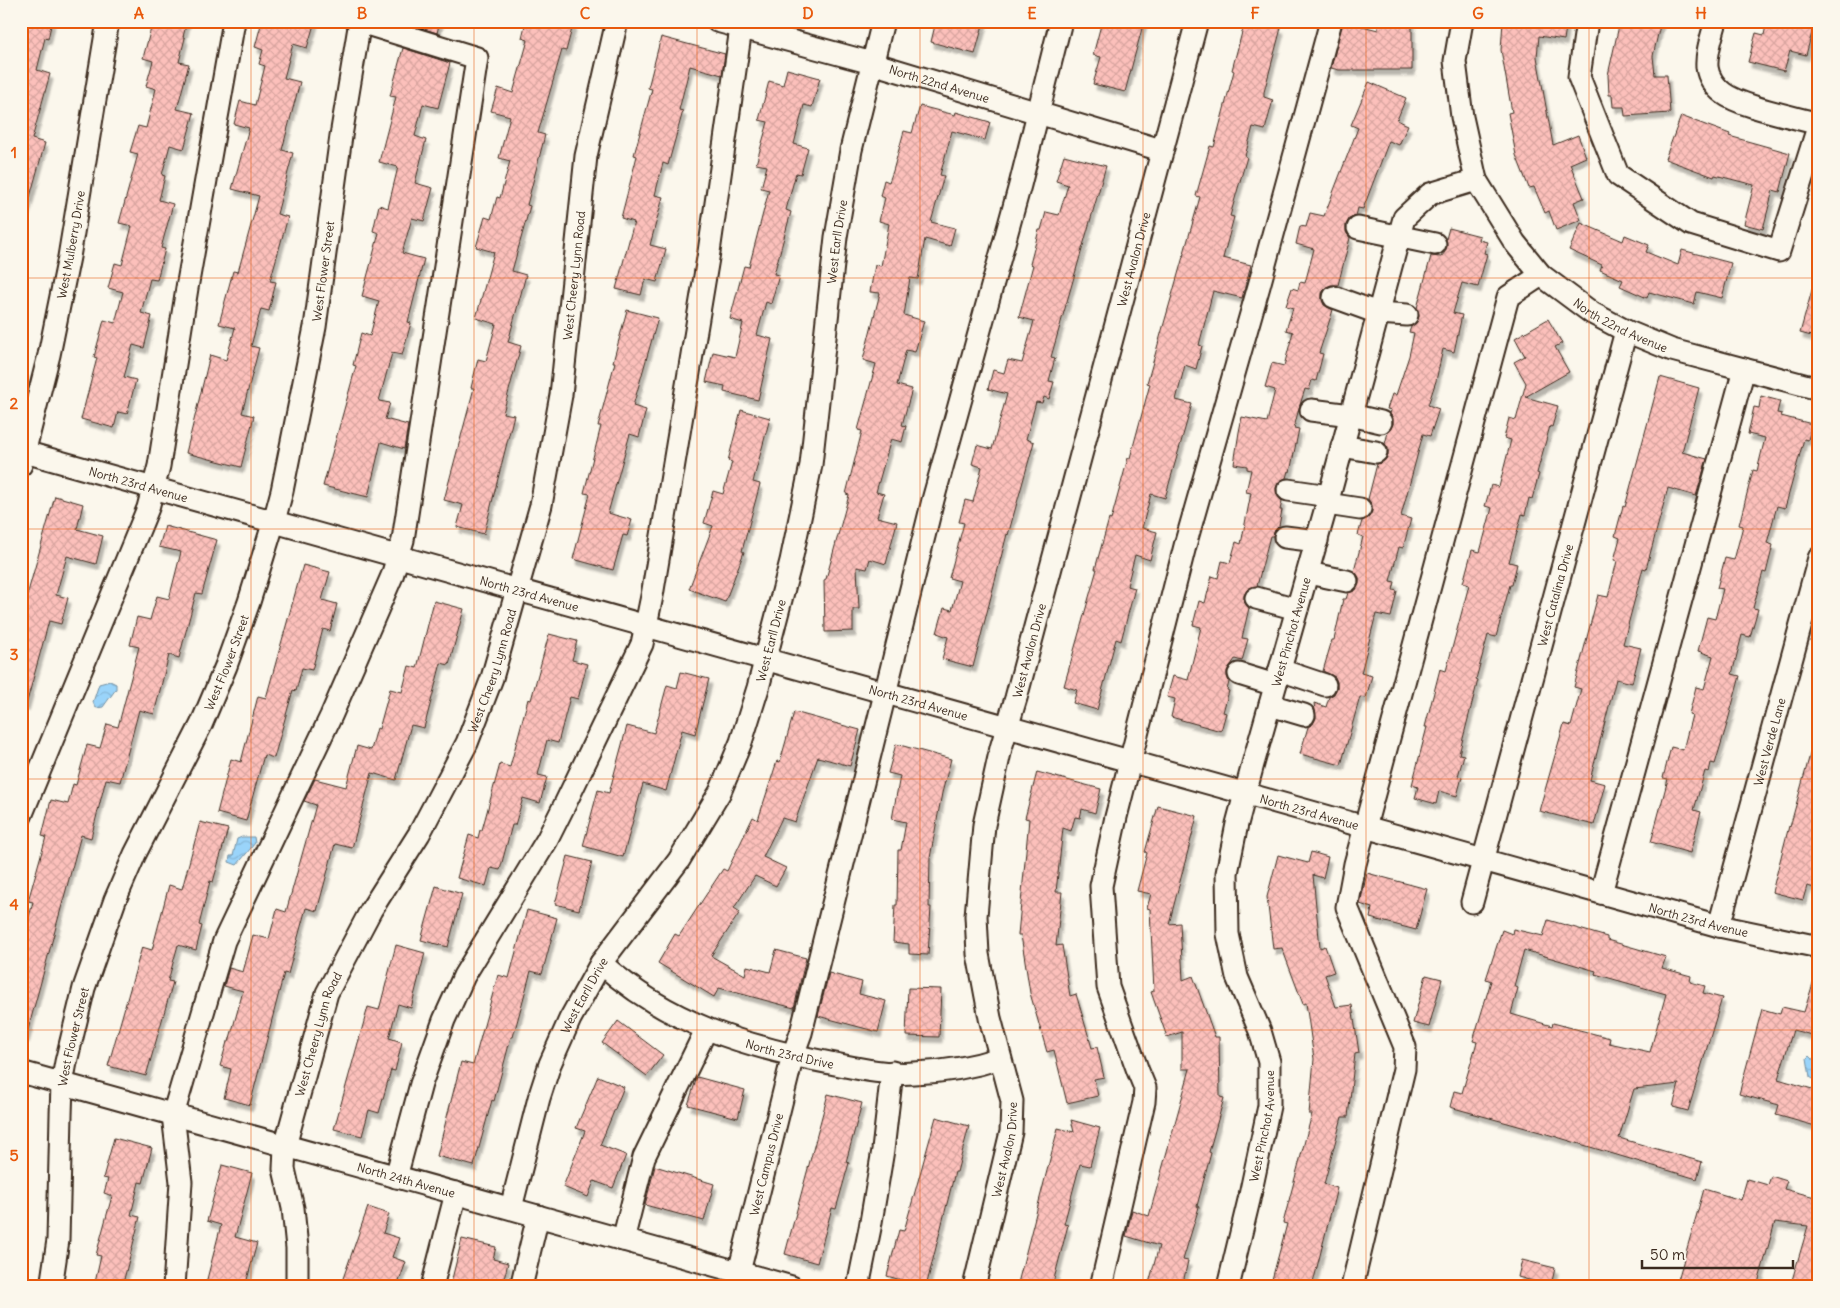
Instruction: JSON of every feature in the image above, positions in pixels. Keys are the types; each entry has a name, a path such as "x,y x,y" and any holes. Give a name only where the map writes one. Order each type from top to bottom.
{"street":[{"name":"West Mulberry Drive","path":"23,456 49,355 70,257 108,21"},
{"path":"21,816 144,517 159,466 187,288 234,21"},
{"name":"West Cheery Lynn Road","path":"297,1287 297,1248 293,1208 284,1169 285,1146 327,992 371,910 419,834 467,743 492,678 541,505 548,469 561,395 586,156 617,21"},
{"name":"North 22nd Avenue","path":"716,21 872,64 1161,150"},
{"name":"West Earll Drive","path":"510,1208 539,1098 550,1064 570,1019 600,963 679,860 720,792 740,742 765,660 791,561 811,465 836,237 851,150 883,21"},
{"name":"West Campus Drive","path":"739,1272 793,1055 801,1033 933,500 1020,186 1061,21"},
{"name":"West Avalon Drive","path":"974,1287 1011,1132 1012,1101 990,1018 978,954 976,916 984,825 1001,748 1197,21"},
{"path":"1101,1287 1144,1102 1145,1088 1108,987 1101,886 1116,817 1186,542 1259,286 1331,21"},
{"path":"1462,21 1455,61 1462,117 1476,180"},
{"path":"1587,21 1579,78 1618,175 1692,224 1780,251 1819,124 1736,101 1722,93 1712,82 1707,69 1709,45 1716,21"},
{"path":"174,1287 182,1182 173,1114 224,941 331,716 399,557 406,528 477,58 359,22"},
{"name":"West Flower Street","path":"51,1287 58,1240 62,1084 84,988 115,900 135,854 201,724 222,674 249,602 274,521 315,327 341,136 359,22"},
{"path":"396,1177 421,1084 448,1011 464,976 547,840 642,644 709,252 742,28"},
{"name":"North 22nd Avenue","path":"1476,180 1515,243 1541,275 1592,313 1626,331 1672,350 1819,389"},
{"name":"West Pinchot Avenue","path":"1228,1287 1250,1200 1269,1106 1269,1062 1260,1031 1237,977 1228,934 1227,873 1237,824 1317,541 1404,218 1430,194 1476,180"},
{"path":"1358,228 1435,244"},
{"path":"1352,1287 1404,1069 1405,1047 1347,907 1355,864 1508,298 1541,275"},
{"path":"1334,297 1378,313 1407,316"},
{"name":"West Catalina Drive","path":"1472,902 1626,331"},
{"path":"1601,893 1744,369"},
{"path":"1312,410 1351,415 1381,422"},
{"path":"1342,446 1376,452"},
{"name":"North 23rd Avenue","path":"23,456 153,488 274,521 884,694 1719,926 1819,947"},
{"path":"1288,490 1360,509"},
{"path":"1285,537 1317,541"},
{"name":"West Verde Lane","path":"1719,926 1819,558"},
{"path":"1308,573 1347,581"},
{"path":"1256,598 1297,609"},
{"path":"1239,674 1275,686 1325,685"},
{"path":"1275,686 1304,714"},
{"name":"North 23rd Drive","path":"600,963 618,978 662,1007 706,1030 793,1055 874,1071 913,1074 969,1066 1000,1058"},
{"path":"623,1240 644,1157 706,1030"},
{"name":"North 24th Avenue","path":"21,1072 792,1287"},
{"path":"858,1287 870,1228 892,1072"},
{"path":"432,1287 456,1193"},
{"path":"521,1287 538,1216"}],"water":[{"path":"110,681 116,684 116,689 103,707 95,707 93,702 99,684"},
{"path":"254,837 255,843 237,865 229,862 230,856 233,856 237,839"},
{"path":"1809,1056 1812,1059 1819,1058 1819,1077 1813,1079 1810,1077 1807,1058"}],"building":[{"path":"21,21 52,21 48,39 45,38 37,70 50,74 32,139 45,143 26,211 21,210"},
{"path":"153,21 187,21 179,62 189,64 177,109 194,113 184,149 170,145 162,175 165,176 159,200 173,204 161,248 165,249 157,280 150,279 141,313 152,316 144,348 133,345 124,377 136,380 127,414 118,412 114,428 81,419 97,358 94,357 104,320 115,323 123,292 108,288 115,263 122,265 132,226 119,223 138,154 130,152 138,126 146,128 156,89 146,86 153,61 143,58"},
{"path":"262,21 315,21 307,48 293,44 284,78 300,82 282,150 293,153 277,214 288,217 270,281 276,282 269,311 261,309 251,346 259,348 242,413 254,416 241,467 186,453 210,355 226,360 235,328 219,324 233,271 238,272 259,196 232,189 249,128 234,124 240,101 255,105 265,66 259,64 263,50 255,47"},
{"path":"412,21 440,21 437,33 411,25"},
{"path":"526,21 574,21 566,51 562,50 538,133 545,135 527,205 530,206 512,271 526,275 508,342 521,346 503,413 514,415 484,534 457,527 463,505 444,500 474,388 471,388 478,359 486,361 496,324 476,318 494,252 476,247 485,217 491,219 497,197 500,198 510,161 499,158 510,116 491,111 498,88 513,93 528,40 522,38"},
{"path":"936,21 984,21 975,54 931,42"},
{"path":"1102,21 1144,21 1125,92 1093,84 1101,57 1093,55"},
{"path":"1245,21 1255,21 1281,28 1264,92 1264,97 1273,100 1265,130 1253,127 1245,156 1247,157 1230,216 1234,217 1223,258 1251,265 1242,298 1213,291 1199,345 1202,346 1196,369 1185,365 1176,400 1192,404 1165,498 1151,494 1142,528 1157,532 1150,560 1135,555 1127,586 1135,588 1121,641 1116,639 1097,710 1073,703 1077,690 1064,686 1109,519 1111,520 1128,458 1130,458 1150,384 1147,383 1200,197 1196,196 1210,146 1214,147"},
{"path":"1343,21 1378,30 1378,21 1412,21 1412,70 1339,70 1331,68"},
{"path":"1503,21 1567,21 1564,40 1539,36 1537,57 1553,145 1578,135 1586,157 1570,164 1584,198 1574,202 1581,220 1556,230 1549,211 1545,213 1534,187 1529,188 1516,155 1508,113 1512,112 1501,50"},
{"path":"1620,21 1661,21 1653,56 1655,75 1667,75 1670,113 1625,116 1624,107 1613,107 1612,95 1609,95 1608,75"},
{"path":"1767,21 1815,21 1806,55 1790,51 1784,71 1748,62 1756,33 1764,35"},
{"path":"661,37 725,54 722,75 690,66 679,110 683,111 668,165 663,163 655,195 663,197 650,245 666,249 657,282 645,279 641,295 616,289 634,222 621,218 637,156 634,155 652,89 648,88"},
{"path":"403,48 450,63 438,108 423,104 415,136 426,140 415,183 433,188 424,221 412,218 402,253 424,259 408,322 411,323 402,355 392,353 379,401 390,403 385,419 408,425 404,449 381,442 368,497 323,486 356,366 353,365 361,333 370,336 379,301 362,296 379,233 373,231 379,205 388,208 398,167 379,162 396,97 390,96"},
{"path":"787,69 820,78 812,107 804,105 794,144 808,148 801,174 796,173 786,210 791,212 774,274 779,275 771,304 766,302 757,335 772,339 758,400 724,392 725,386 706,382 713,352 735,357 743,323 730,319 744,266 749,267 769,190 761,188 767,166 756,164 768,122 759,120 769,81 783,85"},
{"path":"1369,82 1406,98 1397,120 1408,125 1399,145 1389,141 1363,209 1358,208 1356,216 1349,219 1346,225 1346,232 1350,238 1338,285 1326,287 1322,293 1324,305 1333,310 1319,353 1323,354 1316,381 1312,380 1309,390 1305,389 1299,408 1294,428 1299,429 1290,472 1288,471 1286,478 1279,482 1276,488 1277,495 1282,501 1279,526 1273,536 1270,536 1257,586 1248,589 1244,595 1244,602 1249,608 1242,638 1248,639 1242,661 1235,659 1227,671 1229,682 1227,690 1229,691 1223,712 1226,713 1221,731 1171,717 1175,699 1167,697 1173,676 1188,680 1201,627 1193,625 1199,601 1205,603 1212,576 1218,578 1222,561 1230,563 1236,542 1241,544 1251,493 1246,492 1251,470 1247,469 1247,466 1234,464 1242,417 1267,422 1275,390 1265,387 1272,363 1284,366 1293,332 1286,330 1293,308 1286,306 1292,288 1298,290 1300,282 1305,283 1314,249 1296,244 1300,226 1306,227 1310,213 1324,216 1358,128 1351,125"},
{"path":"920,106 955,115 956,112 990,122 985,140 952,131 940,175 944,176 931,222 955,228 950,246 925,239 918,279 910,278 904,315 924,321 915,352 906,350 897,385 912,389 902,425 906,426 902,442 891,439 876,492 884,494 877,517 897,522 886,564 870,559 867,569 857,567 859,609 853,609 853,631 825,632 824,580 826,579 849,495 846,494 862,431 858,430 876,364 863,360 880,293 870,292 875,265 881,266 889,224 879,221 885,198 880,196 884,180 889,182 904,131 912,133"},
{"path":"1681,116 1730,134 1729,136 1790,153 1780,192 1773,190 1763,229 1744,224 1754,185 1715,175 1714,177 1665,159"},
{"path":"1064,155 1106,166 1051,357 1055,358 1049,381 1054,382 1049,399 1044,397 1042,403 1036,402 1026,439 1034,442 1007,534 973,667 942,659 948,637 937,633 944,608 952,610 960,581 949,578 964,523 959,522 965,500 973,502 982,467 972,464 977,445 992,449 1007,394 988,389 993,370 1004,373 1008,360 1022,363 1034,321 1019,317 1033,265 1030,264 1039,230 1041,230 1046,212 1059,215 1068,185 1056,181"},
{"path":"1581,223 1623,241 1625,235 1649,245 1646,252 1678,265 1682,250 1731,263 1722,298 1697,292 1694,304 1649,292 1647,298 1620,286 1623,280 1600,270 1602,265 1569,250"},
{"path":"1449,228 1480,236 1479,240 1487,242 1484,253 1487,254 1478,287 1462,283 1453,313 1462,315 1454,352 1443,349 1436,381 1428,405 1439,409 1430,436 1423,434 1401,516 1411,519 1403,548 1399,547 1390,581 1395,582 1393,590 1397,591 1391,617 1376,614 1361,673 1372,676 1366,698 1360,697 1341,765 1300,754 1308,727 1313,724 1316,718 1314,703 1326,707 1329,697 1334,694 1337,688 1335,677 1323,671 1332,640 1334,640 1343,599 1346,599 1348,593 1356,590 1359,584 1359,577 1354,571 1363,537 1358,535 1362,521 1369,517 1372,511 1372,505 1368,499 1377,464 1385,460 1388,455 1388,448 1385,444 1388,432 1393,424 1393,418 1390,414 1391,410 1387,409 1392,394 1396,395 1409,356 1414,333 1409,332 1419,316 1417,308 1431,256 1441,257 1445,252"},
{"path":"1814,283 1819,284 1819,338 1800,333"},
{"path":"627,310 658,318 633,406 646,410 639,437 630,434 608,513 632,520 627,536 623,535 613,570 573,559 590,494 584,493 601,426 598,426"},
{"path":"1548,319 1562,343 1555,347 1569,372 1525,397 1558,406 1552,427 1550,426 1532,499 1529,498 1525,515 1522,514 1509,562 1517,564 1512,585 1510,585 1496,637 1488,635 1476,679 1478,680 1459,754 1464,755 1458,776 1462,777 1457,796 1439,791 1436,804 1415,798 1418,787 1412,785 1427,727 1425,727 1440,669 1446,671 1469,585 1463,583 1472,550 1480,552 1492,508 1485,506 1491,485 1499,487 1511,440 1504,438 1509,418 1516,420 1526,383 1514,362 1525,356 1515,338"},
{"path":"1660,377 1699,388 1682,452 1707,459 1696,496 1668,488 1646,569 1643,568 1623,644 1641,648 1632,683 1616,679 1590,780 1605,784 1594,825 1539,811 1564,724 1571,726 1581,689 1574,687 1598,595 1608,597 1617,561 1614,560 1620,538 1615,536 1623,506 1625,507"},
{"path":"1761,396 1780,401 1777,413 1782,414 1781,416 1812,424 1808,440 1804,439 1785,508 1777,506 1767,543 1773,545 1766,573 1763,572 1753,608 1758,609 1750,637 1742,635 1732,674 1740,676 1715,764 1711,763 1709,772 1705,771 1694,810 1701,812 1690,853 1651,842 1668,779 1663,778 1671,747 1683,750 1692,715 1689,714 1696,687 1704,689 1713,656 1698,651 1707,617 1715,619 1723,589 1717,588 1725,558 1734,560 1743,526 1739,525 1753,470 1757,471 1765,438 1748,434 1754,407 1759,408"},
{"path":"741,410 770,418 753,482 760,484 742,551 744,552 725,602 689,589 713,526 704,523 713,491 723,494 732,462 728,461"},
{"path":"55,496 83,504 77,529 103,536 96,564 67,556 56,595 68,598 61,624 49,621 26,705 21,704 21,617"},
{"path":"165,526 217,540 202,594 196,593 179,658 169,655 154,714 139,710 120,782 106,779 91,838 81,835 26,1037 21,1037 21,931 25,932 33,902 28,901 46,837 42,836 51,800 68,804 73,784 76,785 87,745 100,748 107,724 118,727 139,647 130,645 137,617 150,620 157,596 169,599 181,552 159,547"},
{"path":"303,565 330,572 322,600 337,604 330,631 323,629 312,670 302,668 296,691 293,690 274,758 264,755 246,821 217,813 231,759 241,762 258,696 266,698"},
{"path":"434,601 464,609 449,665 441,663 424,728 411,725 396,780 372,773 352,848 335,844 317,911 306,908 288,974 284,973 250,1105 224,1098 231,1069 220,1066 227,1042 229,1042 243,991 224,986 229,968 243,972 253,935 269,939 277,909 286,912 316,805 304,801 315,779 346,787 357,746 371,750 390,689 402,692 409,666 417,668"},
{"path":"549,634 577,641 572,660 587,664 578,699 570,697 558,743 547,740 538,775 547,777 540,803 523,798 515,825 512,825 500,870 491,868 486,886 457,878 469,835 478,838 480,830 482,830 500,764 510,767 528,699 531,700"},
{"path":"681,672 709,679 695,734 682,730 666,791 643,784 623,857 583,846 598,790 609,793 627,726 654,733 667,685 677,688"},
{"path":"794,712 860,730 850,766 818,757 795,822 782,818 763,857 786,868 776,886 755,876 734,908 740,912 711,956 745,975 747,966 770,972 776,950 806,958 794,1008 719,988 714,997 658,963 675,934 679,936 723,869 727,871 753,817 758,820 777,761 780,762"},
{"path":"1814,740 1819,741 1819,889 1807,886 1803,900 1772,892"},
{"path":"896,744 951,759 942,793 930,858 929,907 931,907 928,955 909,954 909,944 893,942 895,905 897,905 898,850 901,850 906,822 892,819 900,776 888,773"},
{"path":"1037,772 1101,789 1095,813 1082,809 1080,818 1075,817 1071,831 1063,828 1056,892 1062,892 1056,946 1062,945 1070,996 1076,994 1092,1048 1097,1047 1104,1077 1094,1079 1098,1096 1067,1103 1054,1050 1047,1052 1030,993 1021,935 1018,935 1029,819 1025,818"},
{"path":"1158,806 1197,816 1169,924 1180,923 1183,980 1193,976 1215,1037 1219,1037 1220,1097 1224,1098 1209,1152 1211,1153 1197,1206 1199,1207 1183,1260 1188,1261 1182,1287 1148,1287 1159,1246 1126,1236 1132,1210 1149,1216 1190,1069 1182,1069 1182,1032 1167,1037 1151,992 1154,991 1150,909 1147,908 1151,894 1137,891 1147,853 1145,852"},
{"path":"200,822 228,829 213,882 210,881 199,925 202,926 196,950 178,945 168,981 173,982 146,1076 108,1066 142,947 152,950 169,885 182,889"},
{"path":"1311,852 1328,857 1323,878 1313,875 1320,948 1325,946 1334,972 1325,975 1336,1007 1352,1005 1359,1053 1355,1054 1348,1117 1342,1117 1324,1184 1337,1188 1312,1287 1270,1287 1287,1224 1283,1223 1312,1114 1309,1114 1314,1059 1306,1003 1303,1004 1282,948 1273,949 1267,897 1278,855 1308,863"},
{"path":"568,856 592,862 579,910 555,904"},
{"path":"1367,873 1427,889 1416,930 1370,918 1372,908 1360,904"},
{"path":"436,886 462,894 448,947 421,940"},
{"path":"527,910 557,918 542,974 531,971 474,1166 437,1156 461,1062 473,1065 498,975 509,978"},
{"path":"1548,920 1666,957 1662,968 1691,976 1690,982 1705,986 1703,993 1722,998 1688,1111 1673,1107 1679,1084 1634,1089 1619,1138 1702,1162 1697,1179 1450,1107 1454,1091 1462,1093 1477,1042 1473,1041 1491,981 1486,979 1502,930 1512,934 1513,929 1543,936","holes":["1524,950 1596,971 1595,974 1666,994 1650,1052 1609,1043 1610,1038 1553,1023 1552,1026 1511,1014 1518,988 1514,986"]},
{"path":"396,945 425,953 411,1008 398,1004 389,1038 402,1042 395,1071 391,1070 379,1113 369,1110 362,1136 334,1129 368,1007 379,1010"},
{"path":"829,973 862,982 859,994 886,1001 878,1032 818,1016"},
{"path":"1426,975 1442,979 1429,1027 1413,1023"},
{"path":"1815,977 1819,978 1819,1037 1793,1030 1778,1079 1819,1091 1819,1127 1776,1115 1779,1105 1739,1094 1762,1009 1780,1014 1782,1007 1804,1012"},
{"path":"908,988 941,989 939,1037 906,1036"},
{"path":"618,1021 663,1055 647,1076 602,1043"},
{"path":"598,1076 624,1087 600,1145 626,1155 613,1188 594,1181 588,1197 563,1187 585,1131 576,1128"},
{"path":"697,1077 745,1090 738,1118 688,1105"},
{"path":"828,1094 862,1103 846,1162 849,1163 836,1209 832,1208 817,1263 785,1254"},
{"path":"936,1117 969,1126 957,1172 955,1172 926,1287 887,1276 899,1230 904,1231"},
{"path":"1071,1120 1100,1128 1090,1166 1080,1164 1064,1224 1068,1225 1052,1287 1017,1287 1058,1128 1074,1132"},
{"path":"114,1138 152,1148 143,1183 139,1182 131,1215 140,1217 122,1287 94,1287 101,1256 96,1255 112,1196 104,1193 108,1179 103,1178"},
{"path":"222,1165 252,1173 235,1237 257,1243 245,1287 205,1287 221,1225 207,1221"},
{"path":"655,1166 714,1184 704,1221 645,1205"},
{"path":"1771,1176 1787,1181 1784,1189 1819,1198 1819,1287 1790,1287 1808,1226 1775,1222 1757,1287 1676,1287 1704,1189 1741,1200 1747,1179 1768,1185"},
{"path":"368,1207 389,1214 383,1233 399,1238 392,1257 406,1262 397,1287 340,1287"},
{"path":"462,1239 496,1247 493,1259 508,1263 502,1287 450,1287"},
{"path":"1522,1260 1555,1268 1551,1286 1518,1277"}]}
